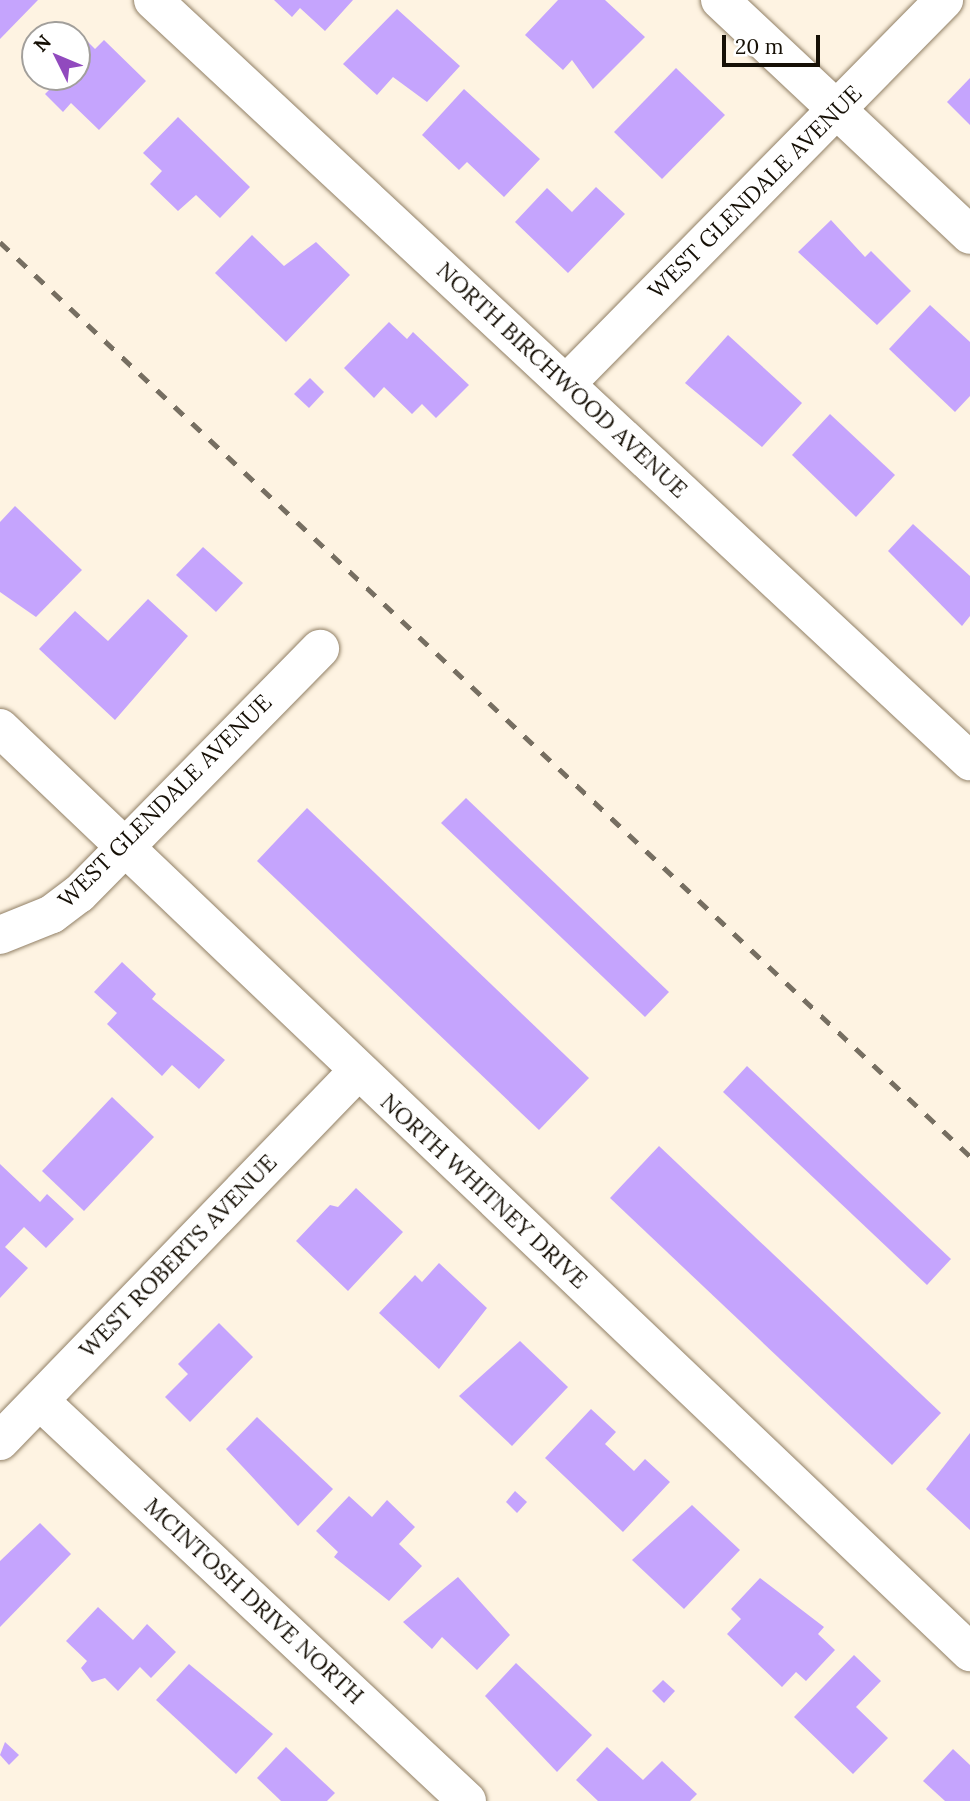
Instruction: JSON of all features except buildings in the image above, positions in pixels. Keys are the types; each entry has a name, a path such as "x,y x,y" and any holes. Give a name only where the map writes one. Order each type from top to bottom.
{"street":[{"name":"NORTH BIRCHWOOD AVENUE","path":"153,0 970,761"},
{"path":"720,0 970,235"},
{"name":"WEST GLENDALE AVENUE","path":"566,384 944,0"},
{"name":"WEST GLENDALE AVENUE","path":"0,935 52,914 126,847 320,649"},
{"name":"NORTH WHITNEY DRIVE","path":"0,727 357,1072 970,1652"},
{"name":"WEST ROBERTS AVENUE","path":"0,1441 357,1072"},
{"name":"MCINTOSH DRIVE NORTH","path":"40,1401 467,1801"}],"railway":[{"path":"0,242 970,1156"}]}
